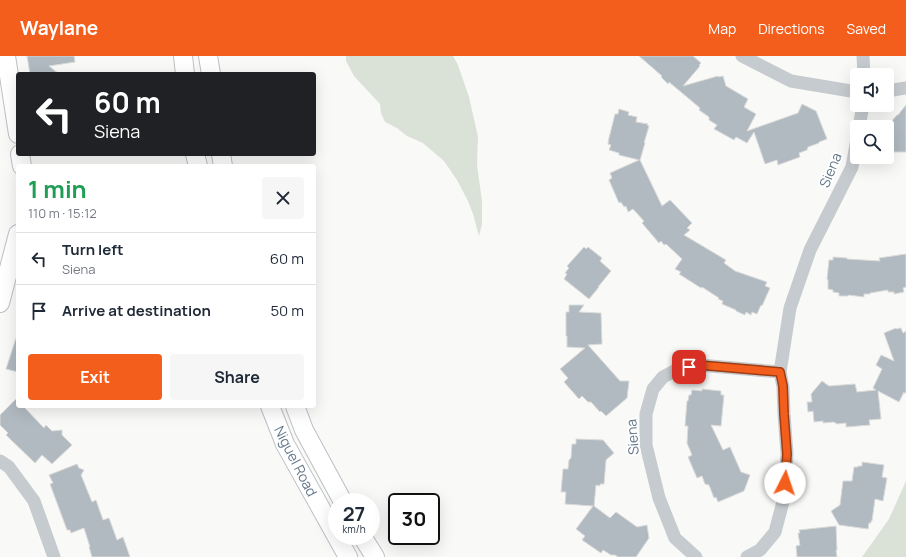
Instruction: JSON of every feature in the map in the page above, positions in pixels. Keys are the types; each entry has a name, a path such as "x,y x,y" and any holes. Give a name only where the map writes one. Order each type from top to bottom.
{"main road":[{"path":"6,56 16,121"},
{"path":"183,56 185,72"},
{"path":"208,56 211,72"},
{"path":"0,303 16,242"},
{"name":"Niguel Road","path":"271,408 285,444 348,557"},
{"name":"Niguel Road","path":"296,408 304,430 338,493"},
{"path":"368,545 375,557"}],"street":[{"path":"742,56 791,81 850,91"},
{"path":"863,56 864,68"},
{"path":"894,90 906,88"},
{"name":"Siena","path":"747,557 760,550 775,532 784,498 787,454 783,386 780,372 790,308 810,250 853,164"},
{"name":"Siena","path":"696,557 675,538 659,498 646,445 646,414 653,389 663,377 678,369 699,365 780,372"},
{"path":"0,461 9,467 34,501 54,557"}],"shaded area":[{"path":"346,56 453,56 458,65 469,97 478,137 477,165 482,201 482,224 479,236 468,201 457,180 444,161 423,143 407,136 397,128 385,122 381,113 380,104 354,76 346,61"},
{"path":"906,481 906,557 862,557 889,519"}],"building":[{"path":"27,56 74,56 75,62 49,66 56,72 30,72"},
{"path":"639,56 693,56 701,63 699,65 700,66 683,86 718,76 723,76 726,86 748,99 744,107 756,114 747,131 798,113 802,104 816,111 827,139 808,147 807,150 799,153 800,157 778,165 777,160 765,164 754,132 747,143 736,137 734,140 714,129 717,125 709,120 709,117 699,110 700,108 669,82 668,84 661,77 662,76"},
{"path":"906,105 906,152 894,152 894,120 893,120"},
{"path":"619,109 629,112 628,115 637,117 636,122 648,124 647,125 649,126 640,160 662,206 670,200 692,223 687,228 690,230 684,235 726,260 724,263 735,271 767,282 765,286 770,288 757,314 752,312 751,315 746,312 745,315 722,304 723,301 718,299 719,298 679,274 681,272 675,269 682,259 666,244 664,245 661,241 659,243 642,223 644,221 633,209 628,212 626,206 624,207 621,202 619,203 609,180 612,178 610,173 639,160 619,155 619,153 609,150 611,145 608,144 609,138 615,114 618,114"},
{"path":"584,247 586,249 588,247 602,258 600,261 611,271 589,299 564,279 567,274 565,273 569,268 567,266"},
{"path":"906,254 906,287 903,288 904,292 894,294 894,292 888,292 888,290 864,294 864,297 849,295 839,296 839,293 828,289 827,279 829,260 833,260 833,257 880,261 879,258"},
{"path":"569,305 584,305 579,312 601,313 602,344 588,345 620,381 629,381 627,398 606,416 582,396 579,399 564,382 568,378 560,369 585,348 567,347 566,312 569,312"},
{"path":"896,328 901,328 903,333 906,331 906,393 904,392 899,402 878,391 881,419 869,420 870,425 846,427 846,423 823,423 823,421 814,422 813,411 808,412 807,402 812,402 811,394 822,381 829,386 855,384 857,392 876,390 873,388 882,369 876,365 881,355 894,361 884,333"},
{"path":"16,338 16,372 6,369"},
{"path":"702,389 721,391 721,395 724,395 721,426 711,425 723,450 730,447 741,472 750,475 744,491 718,502 716,497 714,498 709,485 705,484 702,476 697,478 688,457 692,455 687,443 688,426 685,426 687,401 692,390 702,391"},
{"path":"16,399 16,408 25,408 44,428 46,425 52,431 62,430 62,435 72,445 52,464 42,455 35,463 6,435 8,433 0,425 0,415"},
{"path":"576,439 603,440 614,453 606,460 604,484 600,484 600,486 596,485 594,506 610,518 616,512 637,527 647,525 649,538 636,557 618,557 603,550 601,553 582,540 585,536 576,529 593,506 565,504 566,492 561,492 563,469 568,469 569,460 571,458 572,444 576,444"},
{"path":"862,462 884,465 882,477 887,478 883,501 875,499 872,521 869,523 868,529 839,525 831,511 840,505 843,481 852,481 854,467 862,466"},
{"path":"77,464 79,468 84,470 81,475 92,502 96,500 103,520 109,518 117,540 123,537 130,557 92,557 84,528 71,533 70,530 67,530 50,484 53,483 49,475"},
{"path":"836,526 837,557 797,557 796,546 800,545 799,530"}],"route":[{"path":"689,367 699,365 780,372 783,386 787,454 785,483"}]}
